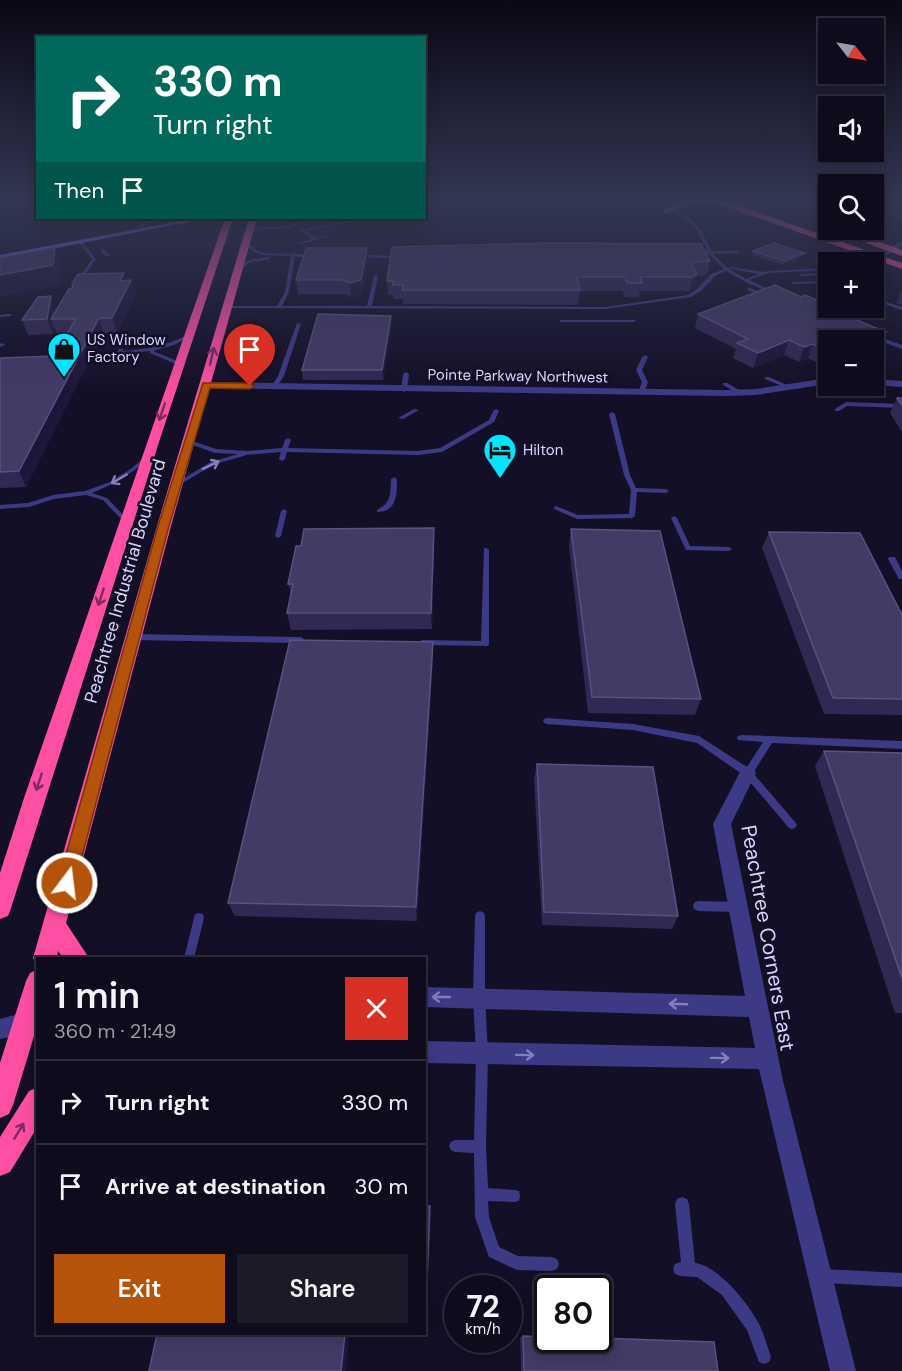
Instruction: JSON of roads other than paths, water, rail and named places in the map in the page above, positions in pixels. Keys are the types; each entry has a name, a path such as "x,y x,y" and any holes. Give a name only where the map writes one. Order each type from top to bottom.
{"highway":[{"name":"Peachtree Industrial Boulevard","path":"0,908 147,456 213,264"},
{"name":"Peachtree Industrial Boulevard","path":"45,957 239,264"},
{"path":"55,927 76,957"},
{"path":"0,1105 36,988"},
{"path":"0,1162 36,1103"}],"street":[{"name":"Pointe Parkway Northwest","path":"206,385 404,390 741,393 818,381"},
{"path":"884,383 902,384"},
{"name":"Peachtree Corners East","path":"748,774 722,824 770,1070 843,1371"},
{"path":"426,997 758,1007"},
{"path":"426,1052 770,1070"}],"lane":[{"path":"83,284 81,278 91,264"},
{"path":"237,269 247,264"},
{"path":"279,307 287,292 292,264"},
{"path":"720,264 746,280 784,297"},
{"path":"720,264 733,269 802,276 818,275"},
{"path":"226,307 605,308 690,296 713,275 728,269"},
{"path":"746,280 765,272 818,269"},
{"path":"369,307 376,276"},
{"path":"793,283 818,282"},
{"path":"750,289 760,295 780,287"},
{"path":"884,302 902,309"},
{"path":"0,316 9,315"},
{"path":"562,321 634,321"},
{"path":"273,388 281,376 299,324"},
{"path":"148,351 179,342 189,336"},
{"path":"884,340 902,347"},
{"path":"115,362 121,351 148,351 180,364"},
{"path":"640,392 645,382 639,370 645,357"},
{"path":"404,390 406,374"},
{"path":"767,378 786,387"},
{"path":"725,384 741,393"},
{"path":"837,410 846,404 902,406"},
{"path":"401,418 416,410"},
{"path":"189,442 215,451 247,453 284,450 417,453 442,450 492,421 496,411"},
{"path":"556,508 577,517 632,516 634,490 627,475 612,414"},
{"path":"282,459 288,440"},
{"path":"177,484 213,463 247,453"},
{"path":"0,507 28,505 53,497 86,493 135,469 147,456"},
{"path":"379,511 389,507 392,501 394,479"},
{"path":"634,490 666,491"},
{"path":"86,493 105,499 126,520"},
{"path":"278,536 284,511"},
{"path":"674,518 688,548 729,549"},
{"path":"413,642 485,644 486,550"},
{"path":"892,559 902,577"},
{"path":"133,637 305,640"},
{"path":"547,721 633,727 699,740 748,774 792,825"},
{"path":"741,738 902,745"},
{"path":"748,774 770,739"},
{"path":"698,906 738,907"},
{"path":"480,916 482,1217 494,1252 517,1263 552,1264"},
{"path":"189,957 199,918"},
{"path":"455,1146 480,1147"},
{"path":"482,1194 514,1196"},
{"path":"682,1204 685,1270 699,1270 727,1290 753,1326 764,1357"},
{"path":"820,1276 902,1280"}],"place":[{"name":"US Window Factory","path":"64,378"},
{"name":"Hilton","path":"500,479"}]}
